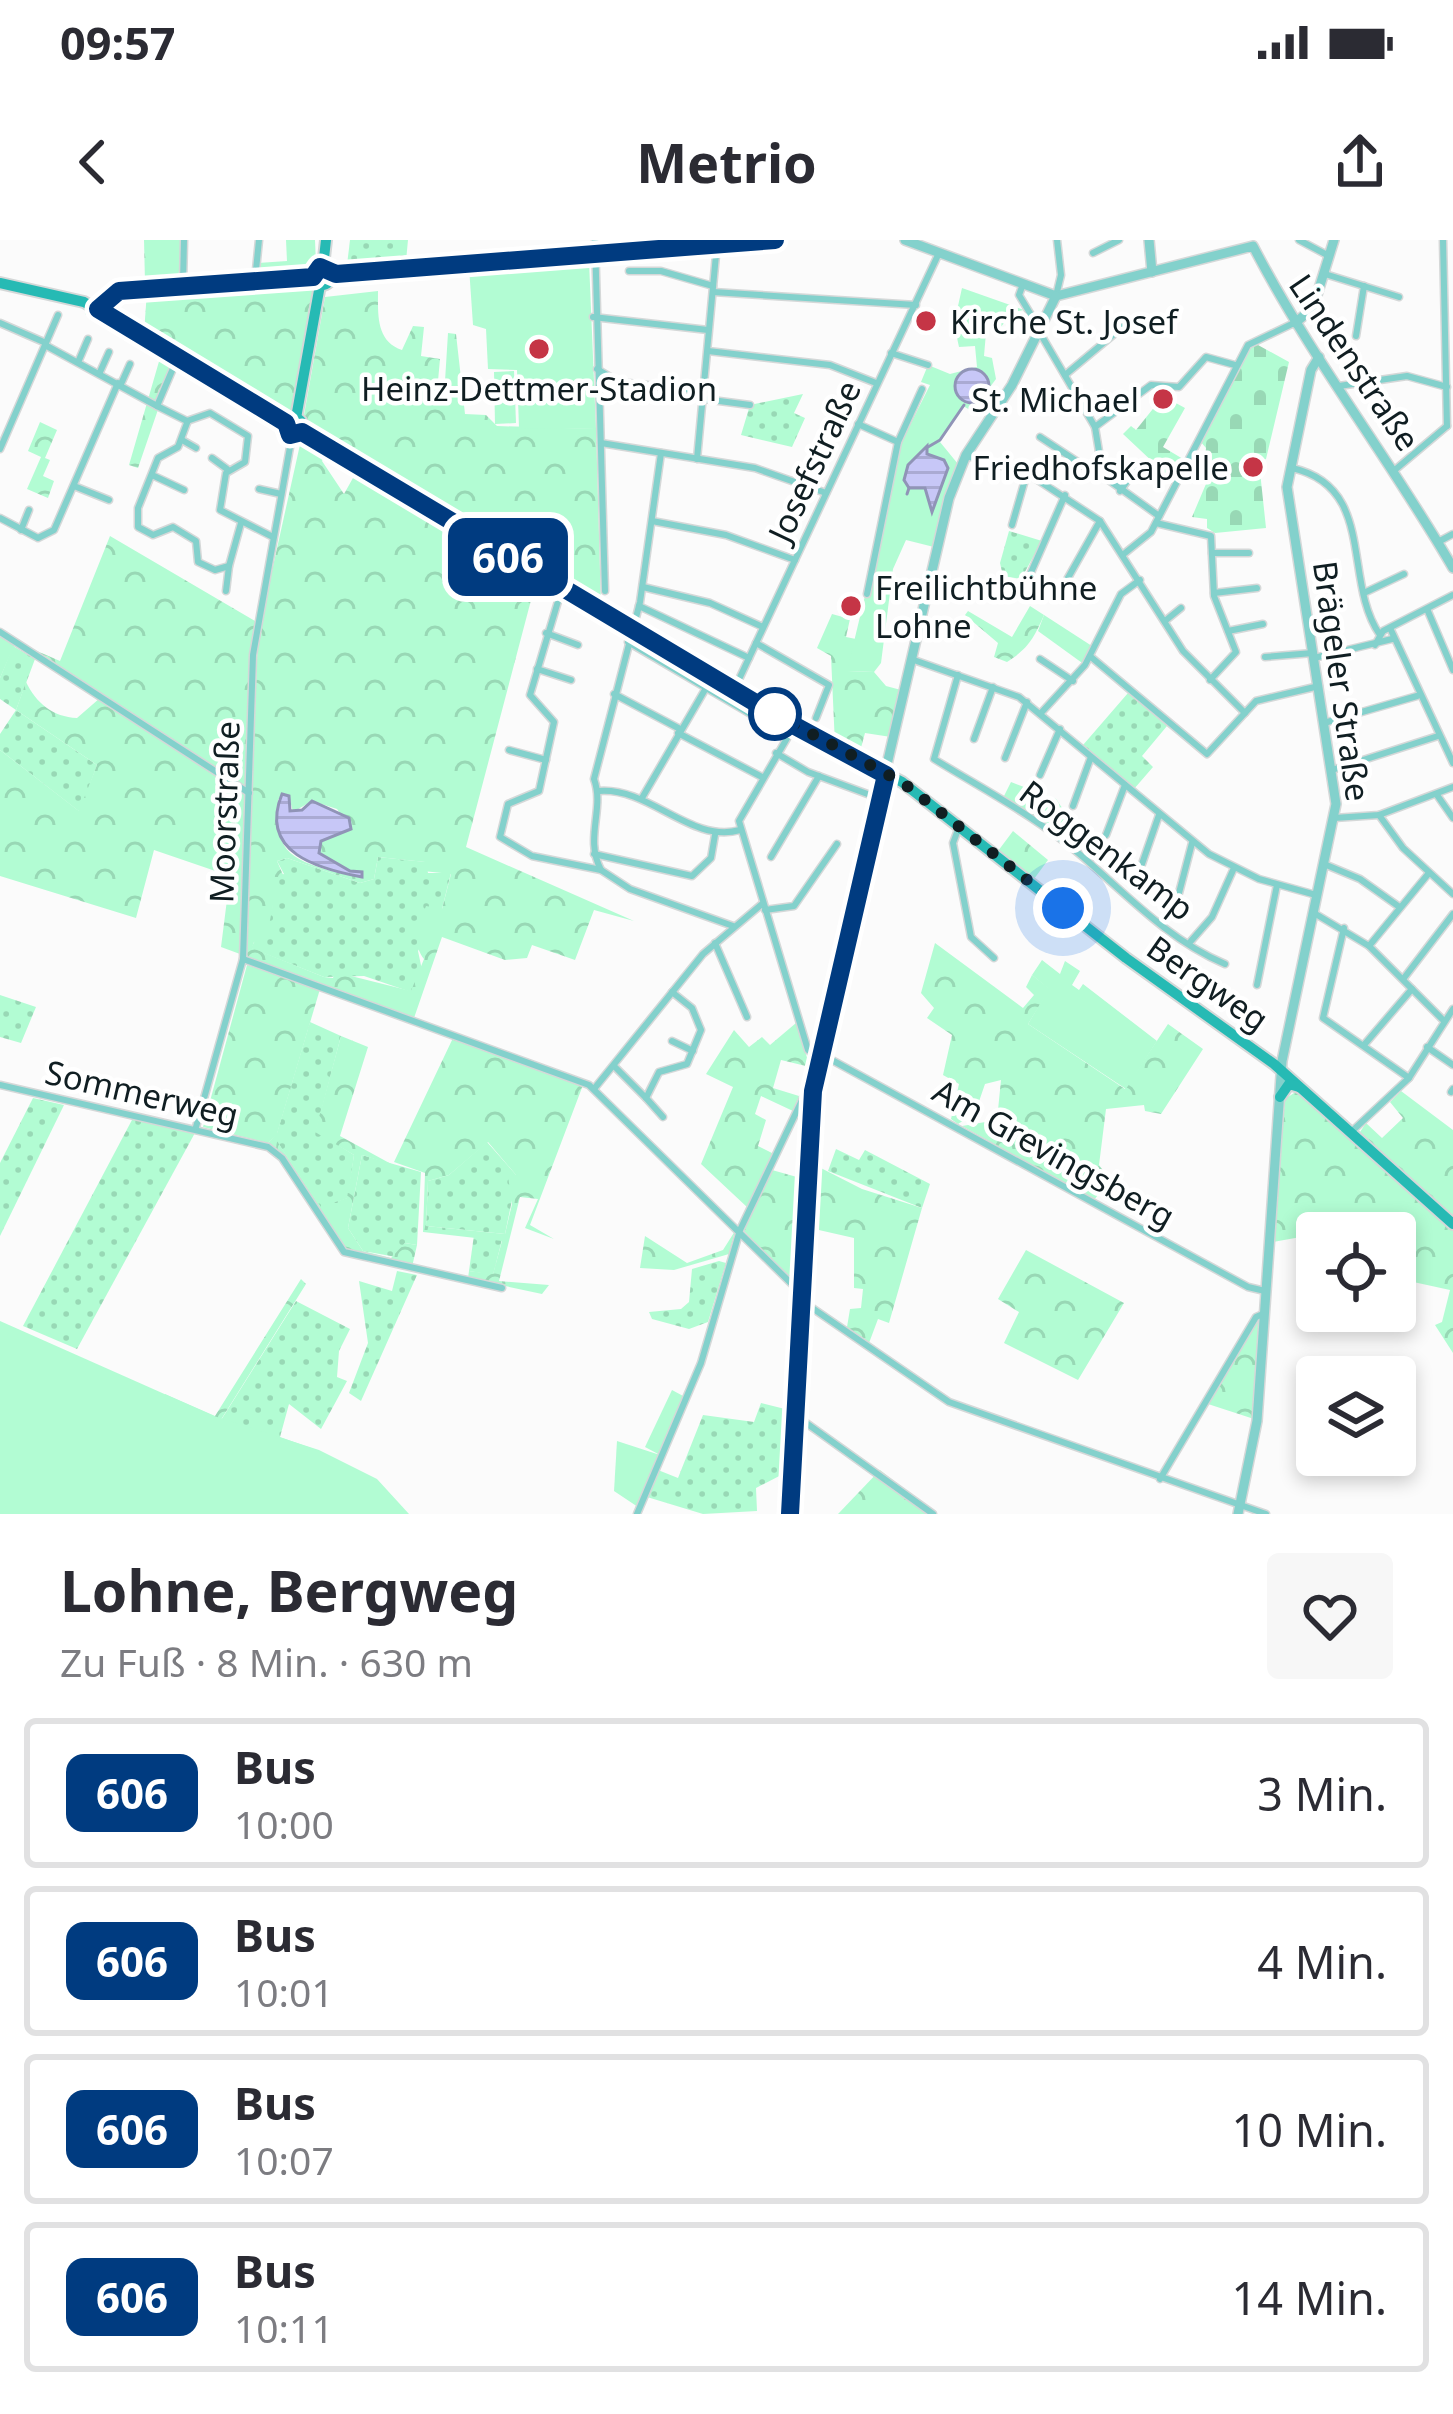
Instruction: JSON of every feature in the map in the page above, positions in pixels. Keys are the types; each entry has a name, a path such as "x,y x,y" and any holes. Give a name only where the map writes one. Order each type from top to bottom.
{"main road":[{"path":"297,434 291,421 316,281 327,271 326,240"},
{"path":"0,284 69,296 98,309 291,421"},
{"name":"Bergweg","path":"297,434 562,588 630,636 734,690 791,731 886,775 1281,1070 1453,1224"},
{"path":"1280,1097 1289,1084 1302,1088"}],"street":[{"path":"183,285 184,240"},
{"path":"255,280 259,240"},
{"path":"595,240 591,253 605,591"},
{"path":"327,271 591,253 645,244 775,240"},
{"path":"904,240 1056,296 1152,272 1149,240"},
{"name":"Josefstraße","path":"734,690 876,382 952,240"},
{"path":"790,1514 813,1091 819,1056 944,518 966,455 1040,332 1056,296 1060,274 1057,240"},
{"path":"1093,253 1119,240"},
{"path":"1299,240 1330,256"},
{"path":"1125,553 1157,519 1235,365 1251,343 1312,311 1334,240"},
{"path":"1443,240 1442,296 1451,388 1447,426 1453,434"},
{"path":"698,459 717,244"},
{"name":"Lindenstraße","path":"1152,272 1253,246 1271,287 1396,469 1453,568"},
{"path":"628,271 661,271 713,289 916,305"},
{"path":"1325,274 1399,297"},
{"path":"98,309 119,291 255,280 316,281"},
{"path":"1023,284 1019,295 1095,427 1102,476 1157,519 1210,533 1214,593 1236,652 1210,680"},
{"path":"1356,336 1364,286"},
{"path":"1442,296 1453,296"},
{"path":"0,448 58,315"},
{"path":"593,317 710,330"},
{"path":"0,323 79,360 187,422"},
{"path":"1065,375 1125,325"},
{"path":"79,360 88,339"},
{"path":"708,351 830,365 876,382"},
{"path":"100,372 110,352"},
{"path":"891,353 928,365"},
{"path":"1095,427 1150,386 1174,388 1206,357 1235,365"},
{"name":"Brägeler Straße","path":"1239,1510 1256,1432 1281,1070 1334,818 1332,770 1287,487 1311,370 1319,357"},
{"path":"158,406 178,358"},
{"path":"0,518 40,539 54,530 130,364"},
{"path":"597,369 619,382 750,405"},
{"path":"1339,386 1407,376 1451,388"},
{"path":"867,594 898,442 922,389"},
{"path":"227,470 245,462 250,438 208,412 187,422 182,440 159,456 138,508 138,527 153,535 173,527 196,542 198,562 213,571 229,566"},
{"path":"857,424 898,442"},
{"path":"1396,469 1447,426"},
{"name":"Moorstraße","path":"196,1127 243,959 253,655 281,494 297,434"},
{"path":"1040,437 1088,468 1101,467"},
{"path":"182,440 196,448"},
{"path":"601,443 755,468 826,493"},
{"path":"602,870 594,854 592,831 599,791 594,779 643,587 661,453"},
{"path":"966,455 1027,473 1100,520 1164,621 1210,680 1245,713"},
{"path":"212,458 227,470"},
{"path":"1289,468 1318,476 1341,500 1380,635"},
{"path":"227,470 220,510 273,537"},
{"path":"1120,491 1136,470"},
{"path":"1012,525 1027,473"},
{"path":"152,475 184,490"},
{"path":"74,486 109,500"},
{"path":"259,489 281,494"},
{"path":"1029,577 1065,495"},
{"path":"21,530 29,511"},
{"path":"1060,592 1100,520"},
{"path":"652,521 726,535 794,560"},
{"path":"226,591 241,523"},
{"path":"1438,542 1453,534"},
{"path":"1212,553 1250,553"},
{"path":"1366,592 1404,574"},
{"path":"1041,713 1091,657 1121,594 1139,580"},
{"path":"643,587 710,603 763,627"},
{"path":"562,588 531,700 554,722 538,794 508,803 499,833 512,846 547,860 602,870 630,890 733,926"},
{"path":"1214,593 1257,588"},
{"path":"1375,645 1390,628 1453,595"},
{"path":"639,606 749,658"},
{"path":"1164,621 1181,608"},
{"path":"1427,609 1453,670"},
{"path":"1228,632 1263,624"},
{"path":"1390,628 1417,696 1453,763"},
{"path":"0,632 249,793"},
{"path":"546,633 578,645"},
{"path":"630,636 706,688 791,731 740,812 741,830 808,1050 819,1056"},
{"path":"1264,657 1314,656 1393,639"},
{"path":"756,643 829,685 816,718"},
{"path":"1091,657 1207,754 1263,697 1319,686"},
{"path":"911,659 1027,702 1192,842 1234,868 1318,896"},
{"path":"1040,659 1073,681"},
{"path":"537,669 571,680"},
{"name":"Roggenkamp","path":"958,675 934,759 1011,800 1085,858 1149,919 1191,941 1212,917 1234,868"},
{"path":"974,739 993,687"},
{"path":"642,798 706,688"},
{"path":"614,694 761,777"},
{"path":"1324,723 1417,696"},
{"path":"1006,758 1027,702"},
{"path":"1040,775 1060,729"},
{"path":"1332,770 1438,736"},
{"path":"509,750 546,760"},
{"path":"776,753 819,776 881,799"},
{"path":"1073,806 1091,757"},
{"path":"771,857 819,776"},
{"path":"1106,835 1125,785"},
{"path":"1334,818 1379,815 1453,787"},
{"path":"599,791 642,798 715,836 741,830"},
{"path":"1437,795 1453,818"},
{"path":"1142,864 1159,814"},
{"path":"1379,815 1453,894"},
{"path":"959,827 953,843 971,937 994,958"},
{"path":"594,854 692,876 710,858 715,836"},
{"path":"1179,893 1192,842"},
{"path":"594,1089 715,943 764,907 794,906 837,844"},
{"path":"1324,864 1360,879 1398,906"},
{"path":"1369,946 1429,873"},
{"path":"1257,985 1277,885"},
{"path":"1314,914 1369,946 1444,1021"},
{"path":"1404,979 1453,914"},
{"path":"1344,928 1323,1018 1409,1078"},
{"path":"1191,941 1225,964"},
{"path":"715,943 747,1017"},
{"path":"243,959 594,1089 740,1230 802,1298 949,1402 1239,1510 1266,1514"},
{"path":"1364,1045 1412,988"},
{"path":"646,1099 659,1072 682,1068 701,1030 692,1008 672,992"},
{"path":"1350,1132 1409,1078 1453,1009"},
{"path":"672,1041 693,1051"},
{"path":"1427,1047 1453,1065"},
{"name":"Am Grevingsberg","path":"819,1056 1248,1288 1266,1292"},
{"path":"614,1066 663,1117"},
{"name":"Sommerweg","path":"0,1085 196,1127 276,1152 348,1254 502,1288"},
{"path":"637,1514 701,1363 740,1230 803,1098 813,1091"},
{"path":"1160,1479 1256,1317 1264,1313"},
{"path":"796,1415 933,1514"}],"green space":[{"path":"144,240 182,240 178,281 145,282"},
{"path":"286,240 315,240 316,264 310,270 257,274 258,263 287,261"},
{"path":"350,240 408,240 406,261 347,265"},
{"name":"Heinz-Dettmer-Stadion","path":"589,261 596,429 519,428 517,370 488,369 486,329 473,325 469,267"},
{"path":"299,281 313,288 291,414 144,333 147,291"},
{"path":"962,288 1024,310 1013,312 1000,328 987,321 984,356 992,358 996,379 972,411 963,406 940,442 958,464 934,547 906,540 893,569 881,663 874,672 847,671 902,441 930,385 921,382 928,365 950,374 977,367 975,346 959,347 954,324"},
{"path":"378,291 380,326 387,340 402,350 413,326 424,327 421,356 440,359 438,381 445,381 448,333 456,334 465,414 486,415 497,426 596,429 601,606 541,569 543,559 479,522 468,526 309,426 304,415 325,297"},
{"path":"87,309 175,360 138,468 129,465 160,358 85,314"},
{"path":"1258,345 1289,362 1266,459 1259,462 1266,528 1215,533 1207,528 1207,519 1192,517 1214,465 1204,460 1206,448 1200,441 1250,347"},
{"path":"514,371 516,423 495,424 494,372"},
{"path":"803,394 794,413 805,418 792,447 741,435 750,405"},
{"path":"1174,402 1185,408 1163,447 1183,459 1172,480 1123,434 1131,426 1136,430 1156,405 1167,412"},
{"path":"40,422 57,430 45,458 50,460 43,476 54,481 48,498 27,489 41,457 28,451"},
{"path":"301,440 326,451 322,461 344,494 358,469 465,533 462,545 535,585 466,847 634,921 594,910 575,960 532,945 527,958 505,960 442,937 414,1018 248,958 258,634","holes":["278,799 290,800 293,812 312,801 337,809 351,829 321,841 319,853 362,877 317,866 287,849 280,831","378,857 425,862 423,871 451,874 442,909 426,906 421,919 417,940 424,959 411,991 335,972 333,978 324,977 252,948 254,942 266,941 277,884 273,877 284,877 277,861 287,858 360,883 374,879"]},
{"path":"1009,531 1042,541 1021,579 1003,576 1000,563"},
{"path":"110,536 255,621 240,954 221,947 230,876 154,850 136,918 0,876 0,750 79,811 97,765 16,710 26,682 46,708 68,717 77,718 100,698 14,646 0,678 0,635 60,661"},
{"path":"1030,606 1044,615 1030,642 1007,662 994,657 998,643 965,615 968,611 1012,637"},
{"path":"832,614 850,619 846,637 856,639 848,671 874,672 886,686 901,690 891,737 865,733 859,755 835,745 831,656 817,648"},
{"path":"1044,615 1095,648 1085,665 1038,631"},
{"path":"13,646 35,659 16,710 0,699 0,678"},
{"path":"1128,693 1167,726 1142,756 1153,767 1134,789 1083,745"},
{"path":"16,710 97,765 80,812 0,750 0,734"},
{"path":"1011,782 1056,799 1077,830 1066,844 1003,798"},
{"path":"1013,831 1048,860 1034,879 998,851"},
{"path":"378,857 426,862 428,873 451,873 442,909 418,951 422,970 411,992 364,976 324,977 251,948 272,909 273,877 284,874 277,861 287,858 360,883 374,879"},
{"path":"935,943 1023,1008 1034,995 1026,987 1032,975 1050,989 1028,1024 1125,1089 1168,1024 1203,1049 1161,1114 1145,1111 1144,1105 1106,1109 1099,1165 1110,1180 1094,1200 962,1126 997,1120 1001,1080 985,1084 975,1113 958,1124 951,1119 959,1084 943,1075 952,1035 927,1018 934,1008 921,993"},
{"path":"1042,960 1060,974 1065,961 1080,971 1072,985 1079,990 1083,984 1157,1041 1126,1089 1028,1024 1049,989 1032,975"},
{"path":"247,965 320,989 277,1134 268,1143 203,1127"},
{"path":"0,995 36,1007 21,1043 0,1037"},
{"path":"310,1022 341,1036 316,1131 354,1155 348,1198 321,1208 278,1143 276,1149 268,1143 277,1133"},
{"path":"796,1023 810,1067 781,1060 773,1088 799,1096 793,1111 761,1096 755,1114 766,1120 758,1146 774,1154 748,1208 701,1164 733,1087 706,1074 734,1030 749,1047 762,1037 770,1045"},
{"path":"341,1036 368,1047 340,1136 393,1165 362,1155 348,1228 363,1251 391,1258 405,1243 417,1245 412,1267 348,1251 276,1149 277,1141 321,1207 347,1198 354,1155 315,1132"},
{"path":"453,1038 583,1085 530,1225 554,1239 525,1228 538,1199 520,1197 499,1281 549,1285 542,1294 468,1278 469,1271 493,1274 502,1241 423,1232 425,1173 394,1162","holes":["488,1142 516,1175 508,1176 512,1204 505,1234 426,1226 428,1181 449,1175"]},
{"path":"1297,1091 1453,1228 1453,1353 1435,1325 1442,1322 1450,1290 1416,1283 1416,1212 1296,1212 1296,1238 1273,1242 1285,1099"},
{"path":"1401,1091 1453,1130 1453,1216 1360,1132 1366,1123 1382,1138 1403,1118 1390,1102"},
{"path":"33,1098 64,1105 0,1236 0,1163"},
{"path":"133,1118 196,1131 77,1349 23,1326"},
{"path":"487,1142 517,1176 505,1234 426,1226 428,1181 449,1175"},
{"path":"836,1149 859,1160 865,1150 930,1184 922,1208 828,1171"},
{"path":"362,1155 421,1172 417,1245 405,1243 396,1257 363,1251 348,1228"},
{"path":"813,1164 862,1189 922,1208 889,1323 878,1319 869,1343 847,1327 850,1309 861,1308 863,1289 854,1288 854,1238 810,1228"},
{"path":"772,1170 804,1179 798,1288 744,1231"},
{"path":"735,1231 729,1254 674,1270 640,1268 645,1236 687,1263 723,1250"},
{"path":"474,1235 502,1240 493,1275 469,1271"},
{"path":"1026,1250 1124,1303 1078,1380 1004,1343 1019,1312 998,1299"},
{"path":"726,1263 708,1322 689,1329 652,1319 649,1312 681,1309 689,1302 692,1269"},
{"path":"397,1271 417,1275 361,1401 349,1393 368,1343 359,1281 392,1291"},
{"path":"301,1279 306,1284 162,1514 165,1394 215,1416"},
{"path":"296,1301 350,1329 339,1351 337,1377 347,1381 321,1429 289,1404 280,1437 311,1448 162,1514"},
{"path":"0,1321 214,1416 319,1450 377,1479 409,1514 0,1514"},
{"path":"1260,1323 1254,1419 1208,1404"},
{"path":"672,1390 685,1397 660,1455 645,1447"},
{"path":"761,1403 789,1410 787,1472 756,1488 757,1511 703,1514 647,1497 658,1470 678,1478 703,1415 754,1422"},
{"path":"617,1441 660,1455 638,1507 614,1491"},
{"path":"880,1470 936,1514 838,1514"}],"water":[{"path":"972,369 984,374 989,386 984,398 972,403 960,398 955,386 960,374"},
{"path":"927,446 927,454 944,460 948,468 932,512 925,488 909,488 904,480 908,465"},
{"path":"282,794 289,796 290,811 302,810 312,801 349,818 351,829 321,841 319,853 350,871 362,872 362,877 311,863 285,844 278,831"}],"waterway":[{"path":"928,447 940,440 964,405"},
{"path":"907,494 909,488"}],"bus line":[{"name":"606","path":"775,240 331,275 320,267 313,277 119,291 98,309 286,423 290,435 302,432 784,720 886,775 813,1091 790,1514"}],"place":[{"name":"Kirche St. Josef","path":"926,321"},
{"name":"Heinz-Dettmer-Stadion","path":"539,349"},
{"name":"St. Michael","path":"1163,399"},
{"name":"Friedhofskapelle","path":"1253,467"},
{"name":"Freilichtbühne Lohne","path":"851,606"}],"route":[{"path":"775,714 838,752 902,782 1063,908"}]}
